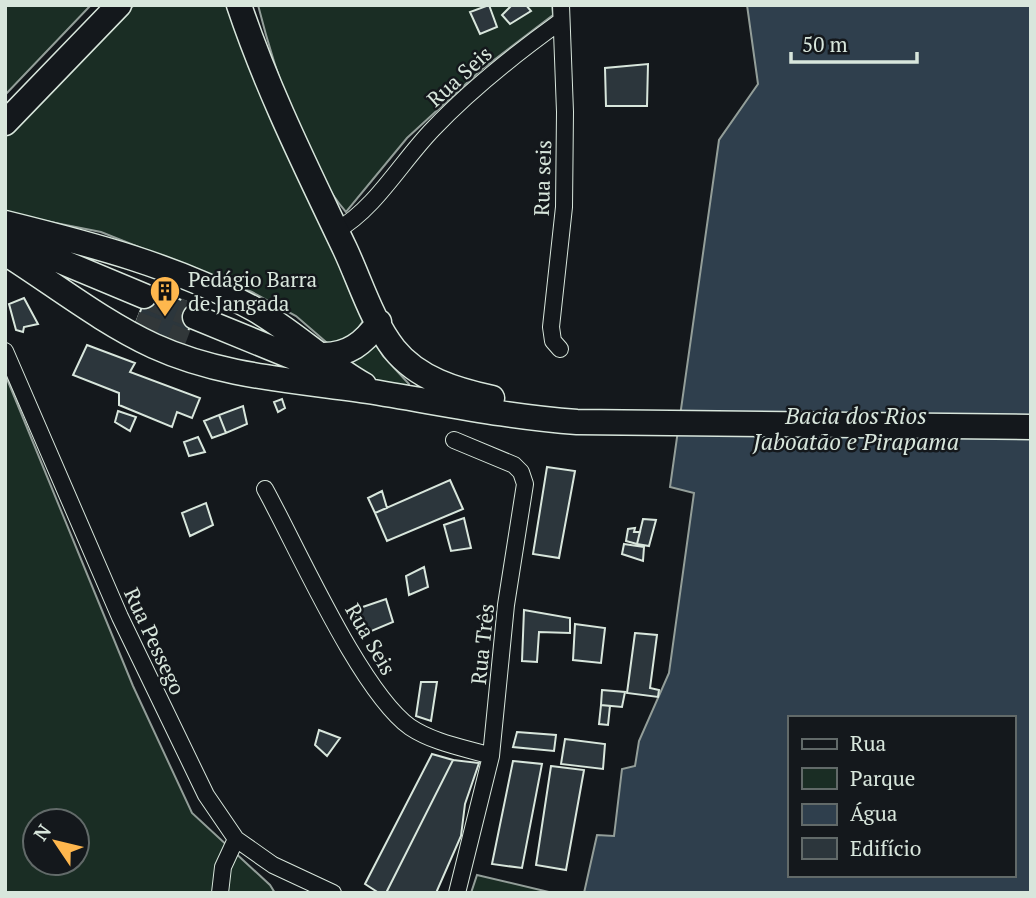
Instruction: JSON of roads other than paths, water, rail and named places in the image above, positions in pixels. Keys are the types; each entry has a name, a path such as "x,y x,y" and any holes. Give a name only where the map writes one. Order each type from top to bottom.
{"main road":[{"path":"5,123 119,5"},
{"path":"239,5 254,50 379,322 395,349 418,371 456,389 525,404 645,419 1031,427"},
{"path":"5,225 105,248 189,279 253,309 296,334 329,370"},
{"path":"5,238 139,309"},
{"path":"5,244 139,309"},
{"path":"5,253 124,330 155,346 252,377 329,370"},
{"path":"5,253 139,309"},
{"path":"329,370 334,356 351,351 379,322"},
{"path":"379,393 329,370 191,329 379,393 538,419 1031,418"}],"street":[{"name":"Rua Seis","path":"336,231 369,204 432,130 486,77 561,13"},
{"name":"Rua seis","path":"560,349 553,341 551,327 564,207 565,112 561,13"},
{"name":"Rua Pessego","path":"5,351 120,617 206,795 236,839 273,865 333,893"},
{"name":"Rua Três","path":"454,440 514,465 521,472 525,484 506,606 491,756 485,791 457,893"},
{"name":"Rua Seis","path":"265,488 347,643 385,702 411,727 437,740 491,756"},
{"path":"220,893 223,867 236,839"}],"water":[{"name":"Bacia dos Rios Jaboatão e Pirapama","path":"747,5 1031,5 1031,893 584,893 597,835 614,836 622,769 635,766 639,741 669,673 694,493 670,487 719,140 758,84"}],"tunnel":[{"path":"144,296 195,317"},
{"path":"135,323 186,342"}],"place":[{"name":"Pedágio Barra de Jangada","path":"165,318"}]}
